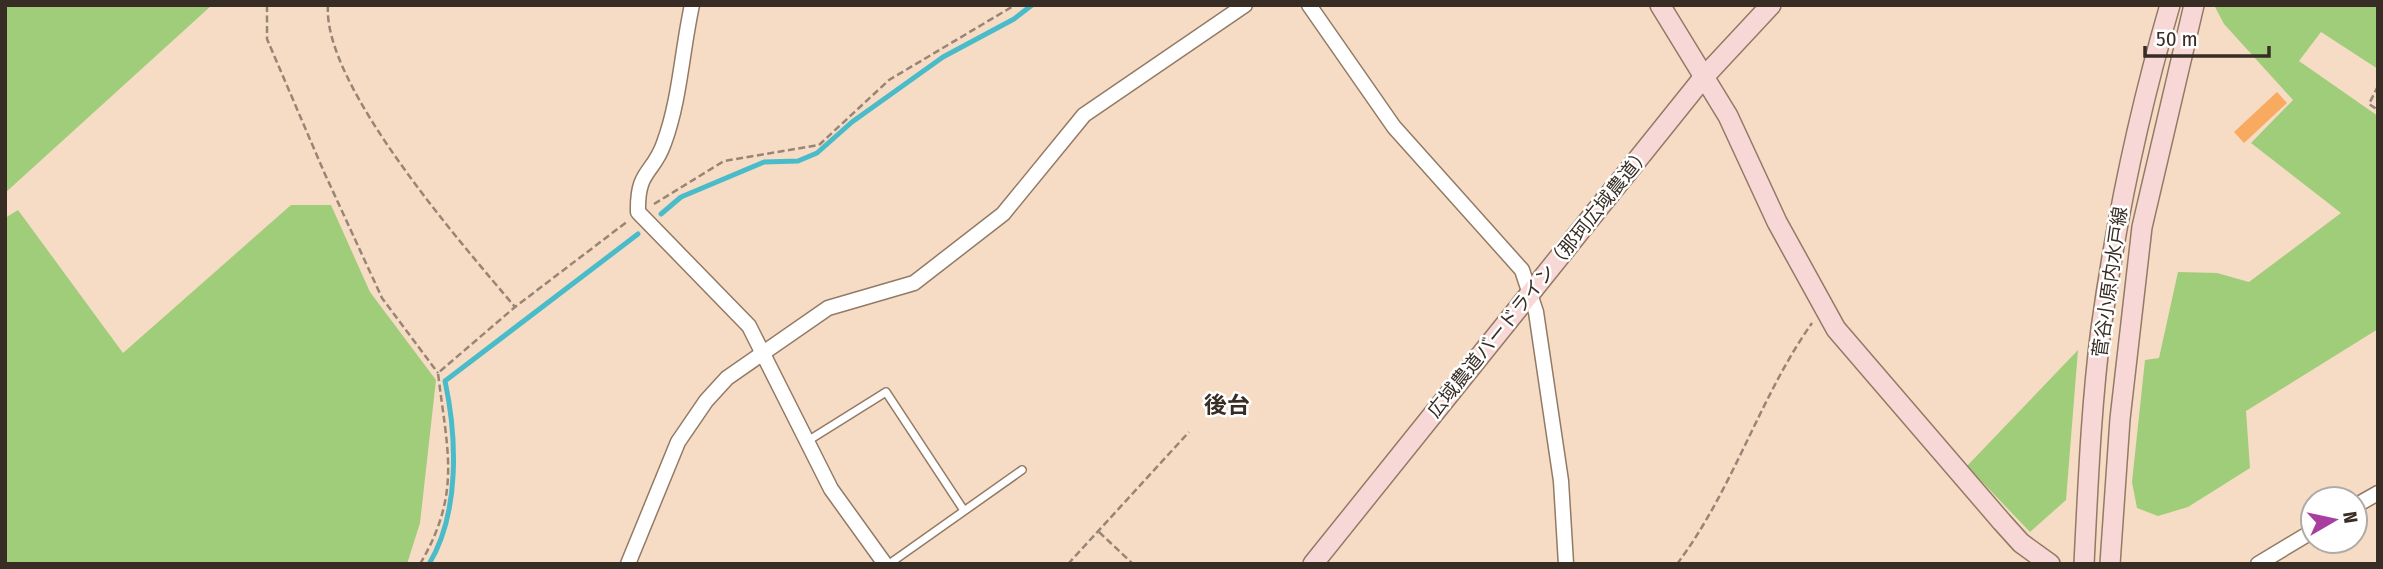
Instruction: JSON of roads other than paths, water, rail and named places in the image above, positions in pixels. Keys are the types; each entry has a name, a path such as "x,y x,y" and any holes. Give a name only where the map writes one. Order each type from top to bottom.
{"street":[{"path":"692,5 670,122 663,146 643,175 638,192 642,211 749,326 764,351 805,442 831,489 887,564"},
{"path":"628,564 678,442 706,401 727,378 828,308 914,283 1003,214 1084,115 1213,30 1245,5"},
{"path":"1309,5 1394,127 1522,270 1536,313 1561,481 1566,564"},
{"path":"1660,5 1728,116 1777,222 1836,329 2002,522 2021,542 2050,564"},
{"name":"広域農道バードライン（那珂広域農道）","path":"1313,564 1703,78 1771,5"},
{"name":"菅谷小原内水戸線","path":"2084,564 2101,330 2122,202 2148,79 2170,5"},
{"name":"菅谷小原内水戸線","path":"2110,564 2120,419 2142,227 2194,5"},
{"path":"2258,564 2299,539"}],"lane":[{"path":"805,442 886,392 963,509"},
{"path":"887,564 1022,470"}],"waterway":[{"path":"661,214 681,197 764,162 798,161 817,153 852,122 943,57 1014,19 1032,5"},
{"path":"429,564 439,544 451,498 452,426 445,381 638,234"}],"district":[{"name":"後台","path":"1227,405"}]}
